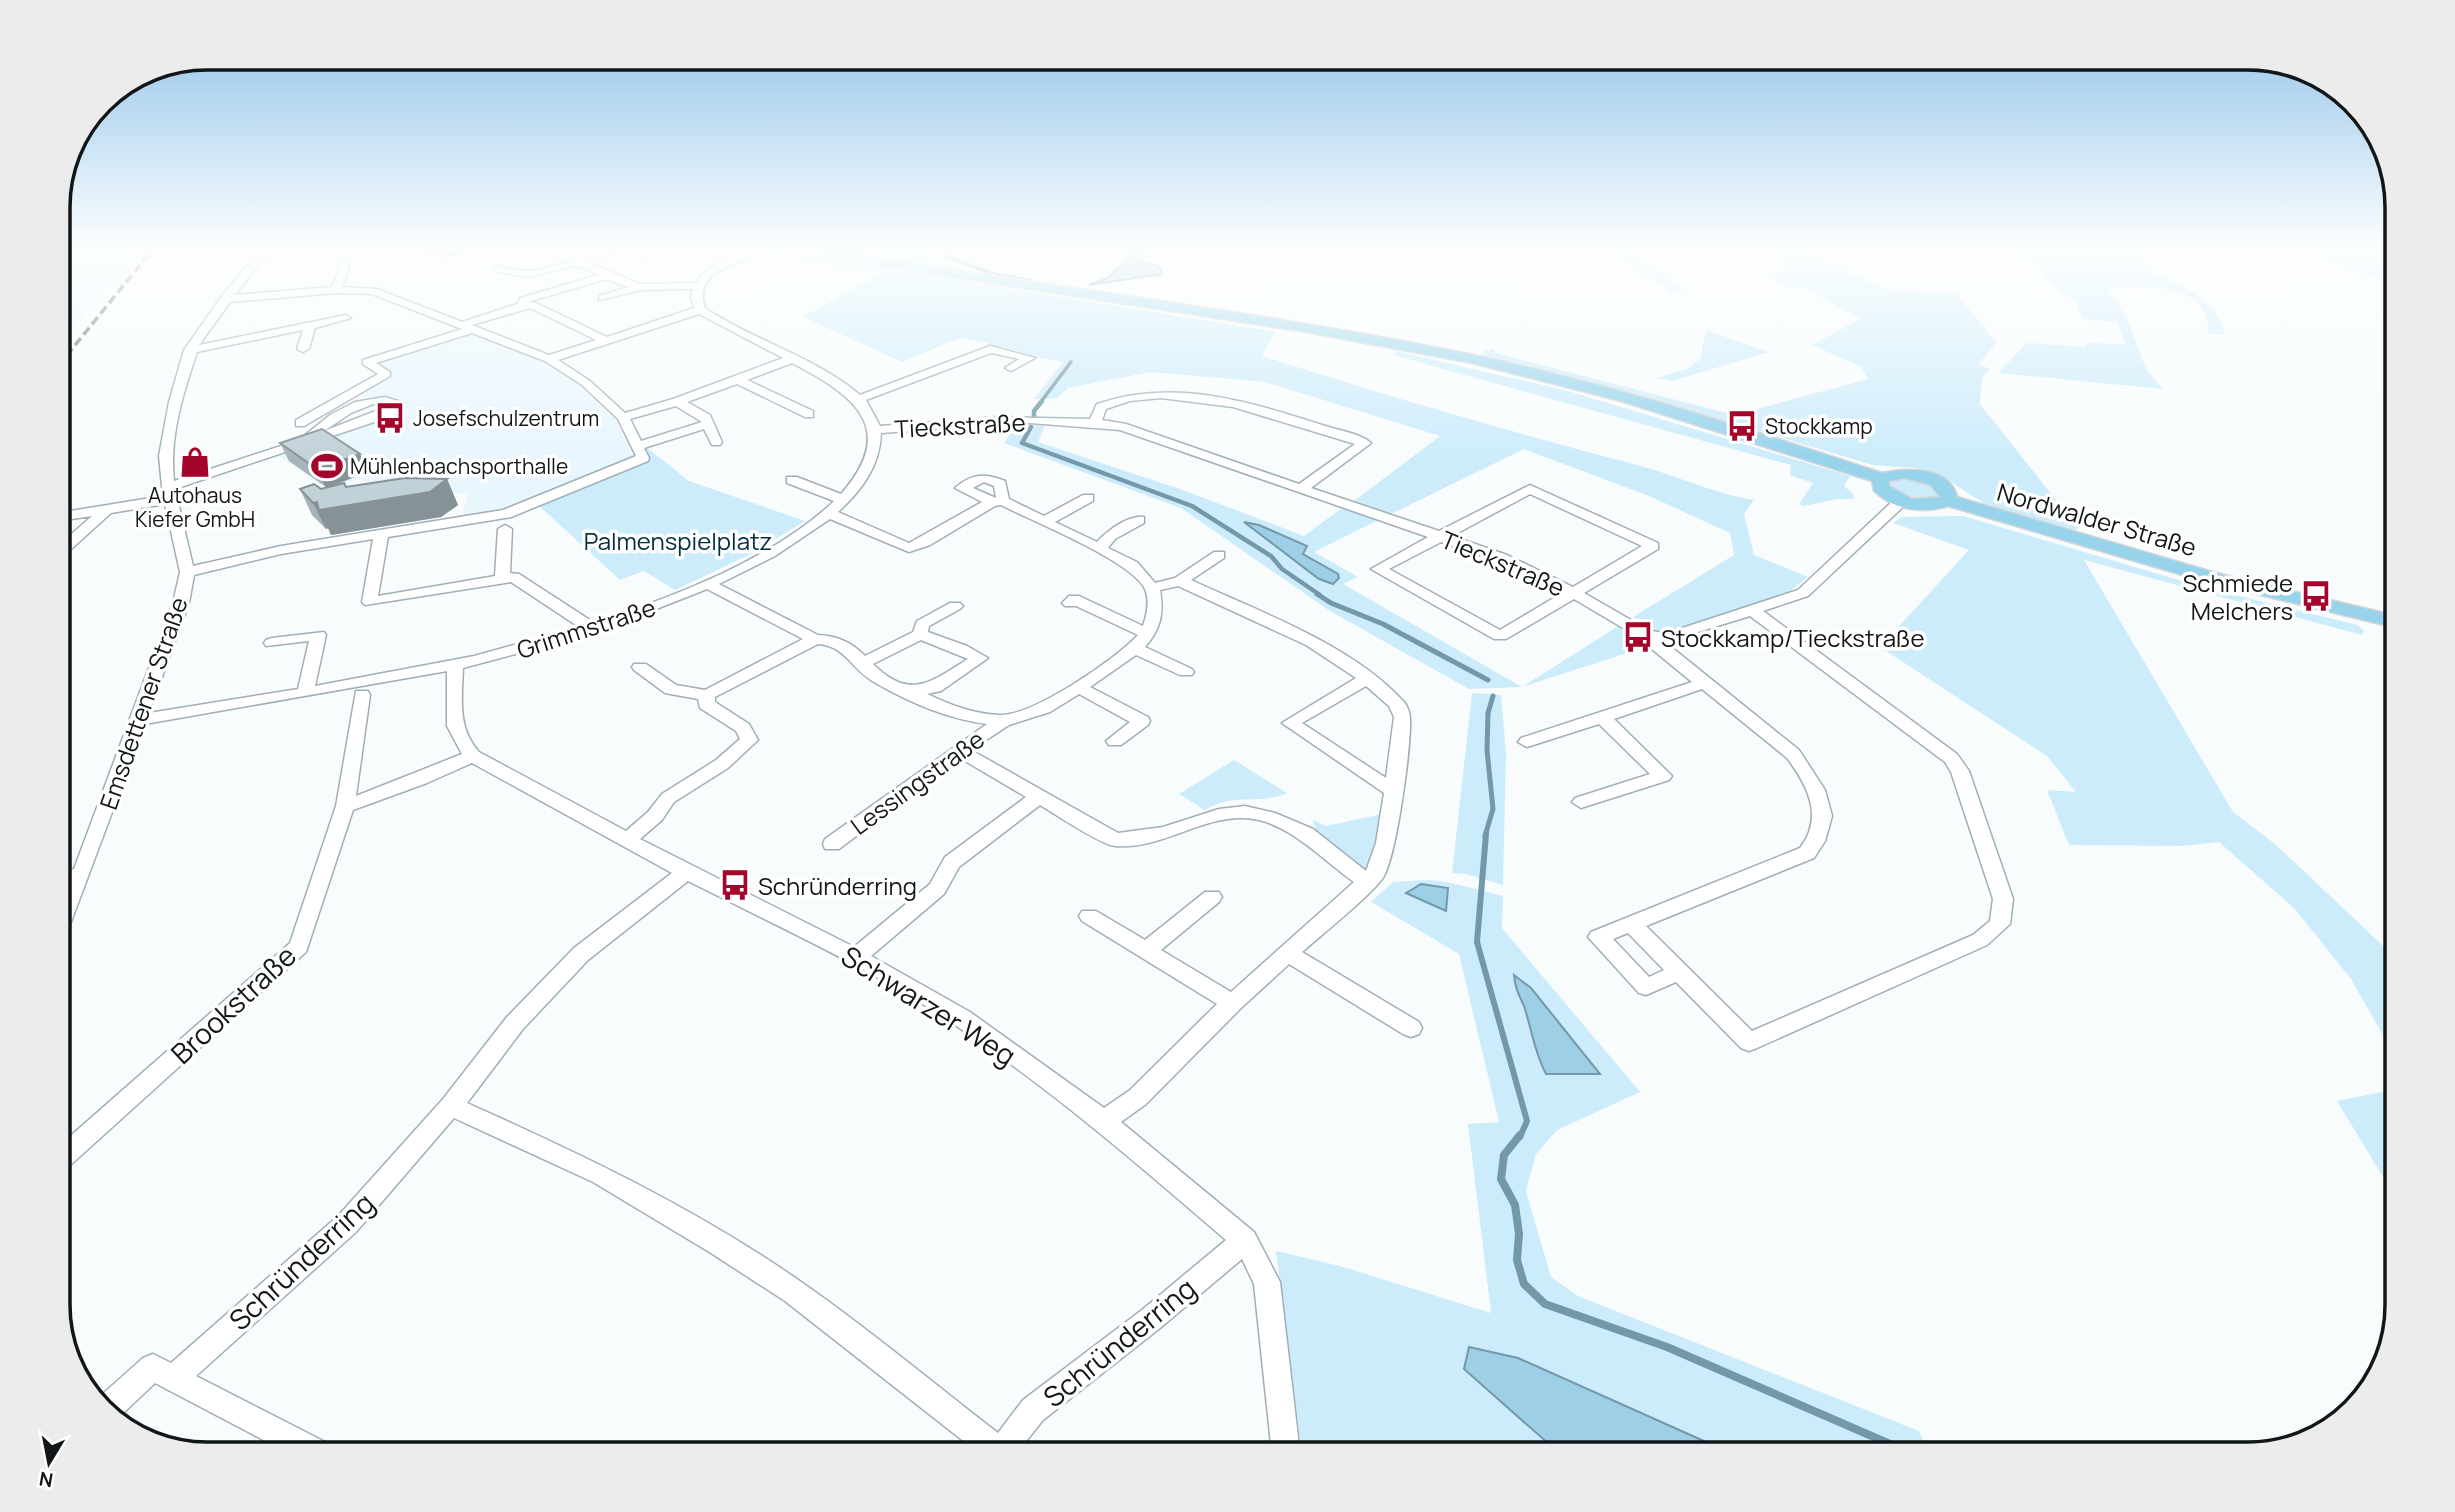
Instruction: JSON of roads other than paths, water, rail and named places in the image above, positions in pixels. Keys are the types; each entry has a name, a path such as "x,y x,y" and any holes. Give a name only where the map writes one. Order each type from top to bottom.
{"main road":[{"path":"1237,319 1469,358 1642,401 1881,478 1895,474 1926,477 1944,486 1949,496 1947,500 1933,505 1901,501 1884,492 1880,487 1881,478"},
{"name":"Nordwalder Straße","path":"1947,500 2210,577 2385,619"}],"street":[{"name":"Emsdettener Straße","path":"70,902 181,603 187,572 169,493 165,456 171,419 190,350 212,319"},
{"path":"190,350 343,319"},
{"path":"446,319 549,359 586,383 623,417 640,452"},
{"path":"300,423 386,374 367,362 489,319"},
{"path":"561,319 605,340"},
{"path":"549,359 673,319"},
{"path":"713,319 833,381 859,399 872,419 874,430"},
{"path":"303,349 310,325"},
{"path":"859,399 990,349 1029,358 1011,368"},
{"path":"623,417 677,402 792,359"},
{"path":"738,380 809,414"},
{"path":"1096,423 1101,407 1107,403 1143,396 1177,397 1247,405 1365,443 1302,488"},
{"path":"70,515 105,511 169,493 382,415 394,410 398,403 377,401 340,413 303,443"},
{"path":"677,402 706,418 716,442"},
{"name":"Tieckstraße","path":"874,430 1007,422 1096,423 1138,431 1515,563 1656,639 1659,646 1793,754 1811,776 1823,819 1820,839 1807,853 1598,937 1646,987 1679,972"},
{"path":"187,572 281,550 506,514 708,424"},
{"name":"Grimmstraße","path":"137,720 455,667 593,629 708,584 780,546 829,513 864,474 872,457 874,430"},
{"path":"792,480 843,500"},
{"path":"1530,489 1653,546 1500,636 1378,569 1438,536 1530,489"},
{"path":"1046,522 1088,498"},
{"path":"1656,639 1803,593 1901,501"},
{"path":"829,513 909,548 997,502 1046,522 1132,565 1152,588 1156,610 1148,634 1074,599 1070,603"},
{"path":"70,543 105,511"},
{"path":"1100,548 1110,536 1139,520"},
{"path":"502,578 505,530"},
{"path":"381,534 370,602 514,577 593,629"},
{"path":"1152,588 1180,582 1219,555"},
{"path":"1104,1121 1138,1097 1232,1003 1375,874 1385,843 1393,791 1402,717 1397,704 1367,678 1312,642 1180,582"},
{"name":"Lessingstraße","path":"708,584 816,639 830,640 847,647 878,678 960,715 1003,721"},
{"path":"920,634 922,624 955,606"},
{"path":"1632,924 1749,1042 1980,940 2000,924 2003,899 1960,771 1951,758 1752,611"},
{"path":"862,663 920,634 980,658 935,687 911,693"},
{"name":"Lessingstraße","path":"832,844 959,750 1003,721 1044,708 1079,687 1135,648 1148,634"},
{"path":"272,643 318,635 306,691"},
{"path":"640,667 671,689 707,695 816,639"},
{"path":"1135,648 1186,672"},
{"name":"Schwarzer Weg","path":"455,667 454,723 459,743 473,756 686,872 856,957 962,1018 1104,1121 1245,1240 1267,1282 1285,1442"},
{"path":"1367,678 1290,723 1393,791"},
{"path":"1527,741 1704,683"},
{"path":"1079,687 1142,720 1115,741"},
{"name":"Brookstraße","path":"70,1151 299,947 345,806 362,695"},
{"path":"627,840 655,816 668,798 722,764 749,740 743,728 706,704 707,695"},
{"path":"1581,802 1663,776 1602,717"},
{"path":"959,750 1115,840 1165,833 1219,815 1245,812 1268,817 1306,835 1332,858 1367,881"},
{"path":"345,806 421,779 473,756"},
{"path":"856,957 937,889 952,862 1040,797"},
{"name":"Schründerring","path":"173,1379 347,1224 451,1107 515,1023 581,954 686,872"},
{"path":"70,877 82,873"},
{"path":"1146,951 1212,897"},
{"path":"1089,916 1232,1003"},
{"path":"1288,953 1411,1028"},
{"name":"Schründerring","path":"451,1107 601,1175 730,1251 805,1300 986,1442"},
{"name":"Schründerring","path":"1008,1442 1033,1410 1150,1319 1245,1240"},
{"path":"112,1404 153,1367 296,1442"}],"waterway":[{"path":"1040,403 1071,362"},
{"path":"1034,417 1034,411 1042,401"},
{"path":"1031,427 1022,443 1192,506 1271,556 1282,569 1320,595"},
{"path":"1317,594 1331,603 1383,624 1488,680"},
{"path":"1485,836 1493,809 1487,750 1488,713 1493,696"},
{"path":"1486,834 1477,942 1527,1121 1520,1137"},
{"path":"1520,1135 1504,1155 1501,1179 1515,1205 1519,1234 1517,1260 1524,1284 1545,1304 1667,1347 1885,1442"}],"railway":[{"path":"70,351 97,319"}],"place":[{"name":"Josefschulzentrum","path":"390,418"},
{"name":"Stockkamp","path":"1742,426"},
{"name":"Autohaus Kiefer GmbH","path":"195,462"},
{"name":"Mühlenbachsporthalle","path":"327,466"},
{"name":"Schmiede Melchers","path":"2316,596"},
{"name":"Stockkamp/Tieckstraße","path":"1638,637"},
{"name":"Schründerring","path":"735,885"}],"park label":[{"name":"Palmenspielplatz","path":"678,540"}]}
